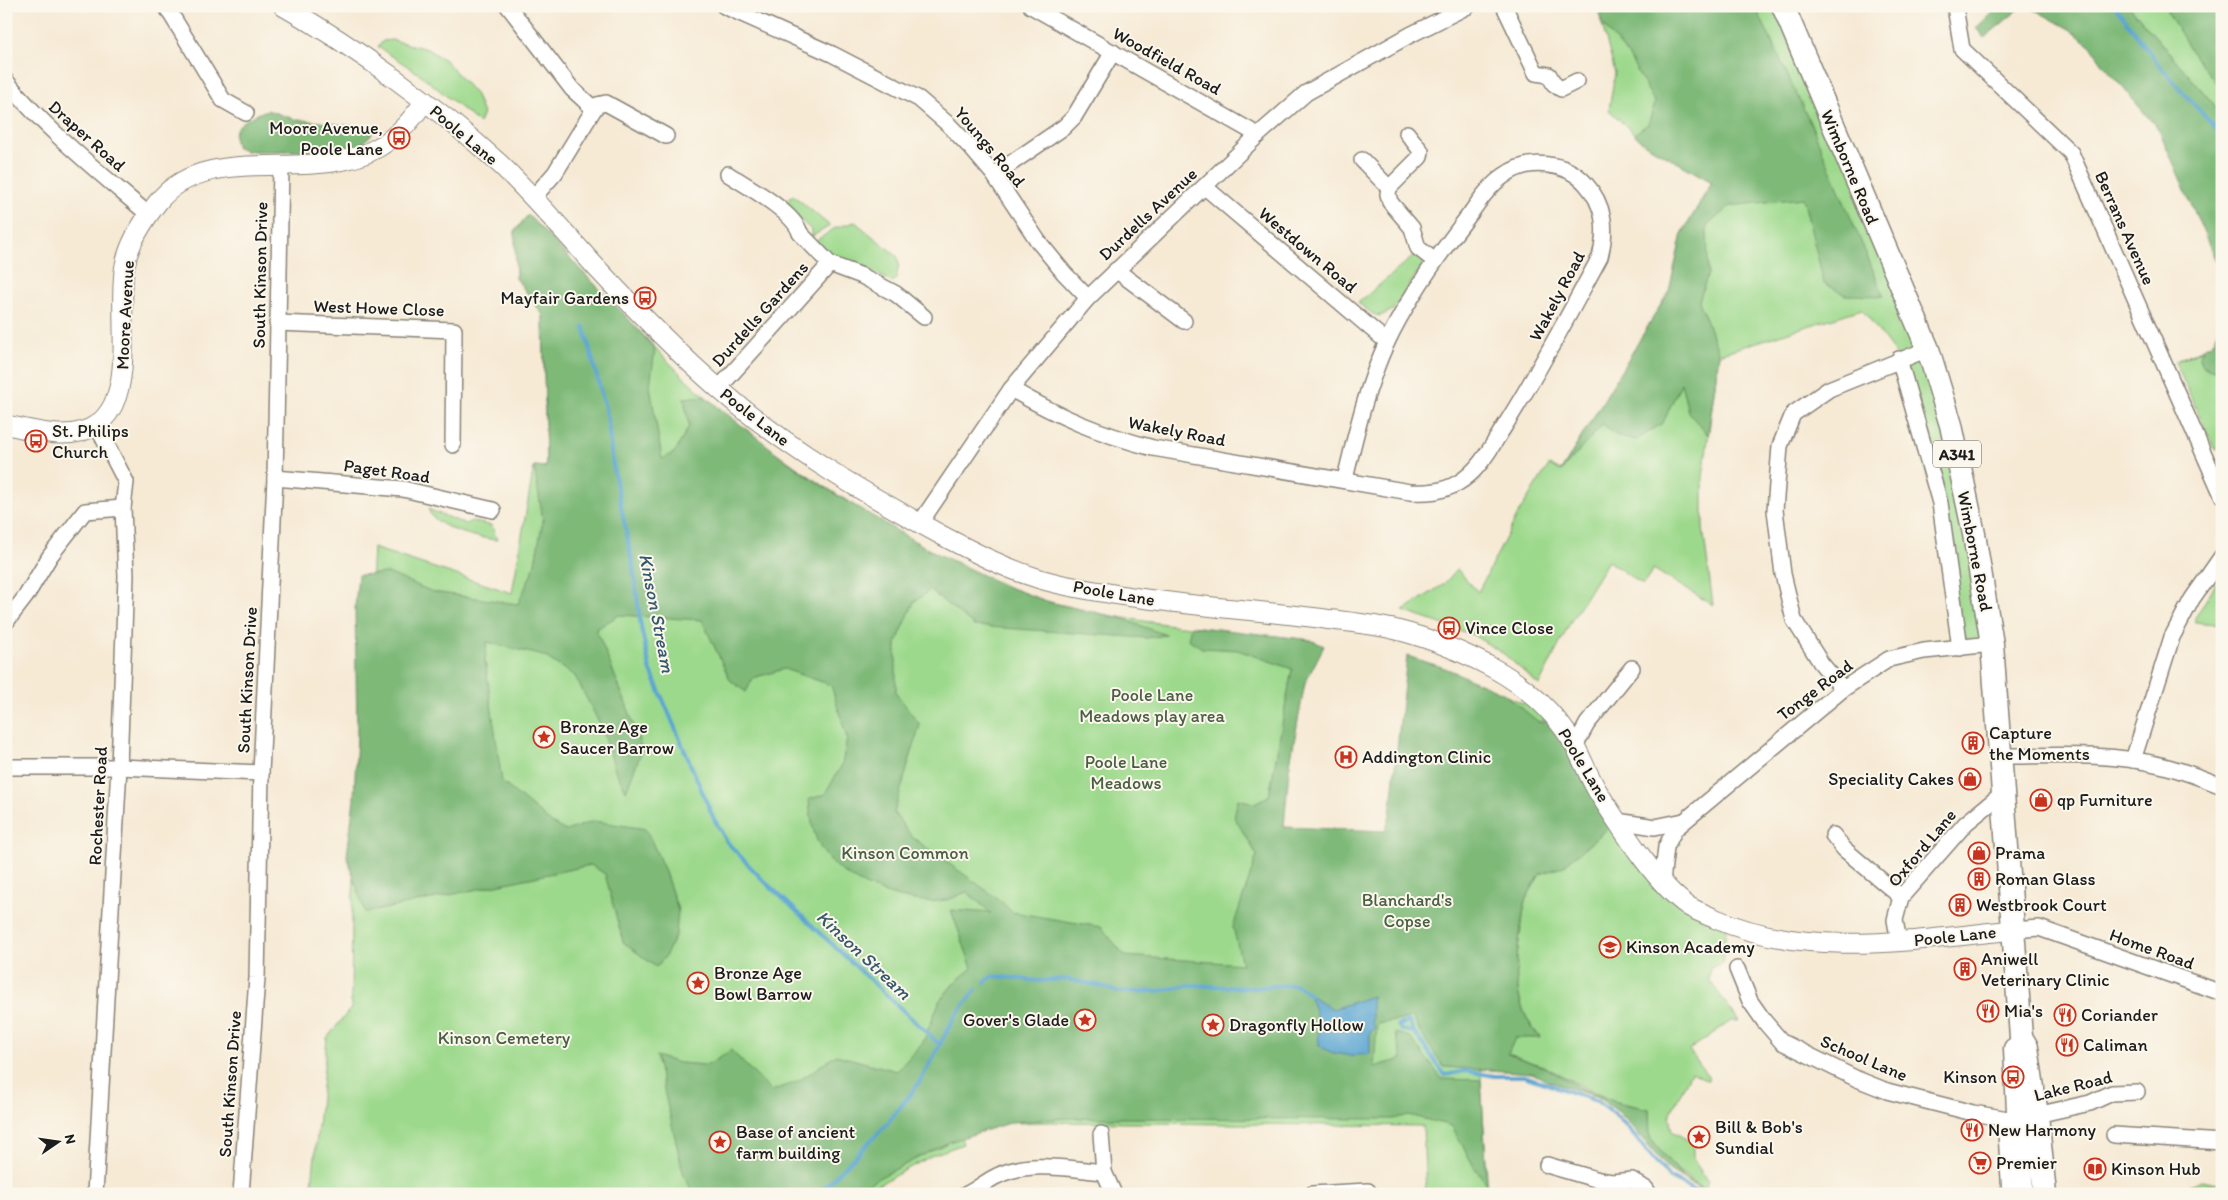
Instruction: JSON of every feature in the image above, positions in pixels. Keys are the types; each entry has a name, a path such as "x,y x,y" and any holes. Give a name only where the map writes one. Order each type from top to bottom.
{"main road":[{"name":"Wimborne Road","path":"1783,6 1928,349 1950,425 1974,534 1992,644 2022,1037 2015,1048 2020,1118 2022,1194"},
{"name":"Wimborne Road","path":"2020,1118 2045,1194"}],"street":[{"path":"166,6 223,100 246,113"},
{"path":"508,6 572,89 594,109"},
{"name":"Youngs Road","path":"724,6 832,54 919,99 949,125 994,175 1038,241 1064,273 1088,298"},
{"name":"Woodfield Road","path":"1031,6 1258,135"},
{"name":"Durdells Avenue","path":"920,523 1011,388 1088,298 1258,135 1306,93 1410,35 1468,6"},
{"path":"1504,6 1536,73 1549,75 1554,84 1561,89 1577,81"},
{"name":"Poole Lane","path":"288,7 424,102 499,164 657,332 718,389 770,431 820,466 920,523 999,565 1048,581 1082,589 1172,603 1306,616 1396,630 1469,656 1501,672 1531,693 1553,716 1575,746 1591,781 1617,821 1662,882 1689,907 1742,930 1789,941 1899,942 2013,930"},
{"name":"Berrans Avenue","path":"1955,7 1962,49 2071,153 2222,495"},
{"path":"994,175 1064,127 1074,117 1113,52"},
{"name":"Draper Road","path":"6,81 31,111 57,136 148,215"},
{"name":"Moore Avenue","path":"97,426 107,417 114,405 121,382 125,265 132,241 148,215 175,185 199,173 227,167 281,167 348,159 379,148 404,128 424,102"},
{"path":"533,198 555,173 597,105 606,103 666,136"},
{"path":"1406,134 1421,151 1420,157 1390,188 1388,194 1390,202 1412,228 1418,248 1435,261"},
{"path":"1362,160 1390,188"},
{"name":"Wakely Road","path":"1011,388 1049,411 1078,425 1113,437 1164,450 1424,493 1437,492 1451,486 1472,472 1484,458 1525,395 1600,257 1604,241 1602,210 1582,179 1567,170 1550,165 1523,168 1506,174 1493,184 1419,284 1387,342 1368,394 1345,479"},
{"name":"South Kinson Drive","path":"241,1194 257,978 261,773 275,478 281,167"},
{"name":"Durdells Gardens","path":"728,174 775,204 830,264 862,276 896,294 924,317"},
{"name":"Westdown Road","path":"1205,187 1387,342"},
{"name":"Durdells Gardens","path":"718,389 830,264"},
{"path":"1116,270 1184,321"},
{"name":"West Howe Close","path":"277,323 454,330 453,445"},
{"path":"1843,689 1821,663 1794,620 1783,574 1775,510 1780,446 1793,414 1829,388 1928,349"},
{"name":"Wimborne Road","path":"1899,359 1940,503 1960,648"},
{"path":"6,425 62,434 82,432 97,426"},
{"name":"Rochester Road","path":"95,1194 119,768 126,576 123,508 126,482 97,426"},
{"name":"Paget Road","path":"275,478 403,489 492,510"},
{"path":"6,622 26,596 50,556 86,511 123,508"},
{"path":"2133,760 2172,637 2192,599 2222,556"},
{"name":"Tonge Road","path":"1662,882 1666,848 1675,829 1843,689 1889,659 1924,651 1992,644"},
{"path":"1575,746 1587,724 1632,668"},
{"path":"2000,756 2103,757 2133,760 2174,769 2222,786"},
{"path":"6,767 119,768 261,773"},
{"name":"Oxford Lane","path":"1899,942 1895,920 1901,897 1966,823 2003,793"},
{"name":"Tonge Road","path":"1617,821 1655,827 1684,820"},
{"path":"1833,835 1851,856 1901,897"},
{"name":"Home Road","path":"2013,930 2039,928 2222,993"},
{"name":"School Lane","path":"1737,970 1750,1001 1782,1042 1857,1079 1888,1091 1972,1113 2020,1118"},
{"name":"Lake Road","path":"2020,1118 2090,1103 2112,1093 2137,1092"},
{"name":"Wimborne Road","path":"2010,1194 2020,1118"},
{"path":"1101,1134 1104,1172 1114,1194"},
{"path":"2114,1134 2222,1142"},
{"path":"1547,1165 1599,1180 1612,1182 1632,1180 1646,1189 1649,1194"},
{"path":"975,1192 996,1176 1024,1167 1104,1172"},
{"path":"1312,1194 1368,1191"}],"green space":[{"path":"1631,6 1783,6 1928,349 1992,644 1960,648 1951,576 1899,359 1862,309 1719,354 1703,477 1703,528 1713,605 1653,569 1643,585 1608,561 1571,621 1539,685 1504,654 1473,635 1403,611 1444,584 1457,569 1478,592 1519,512 1549,465 1561,471 1670,291 1682,234 1712,182 1645,144 1609,110 1615,73 1599,13"},
{"path":"1631,6 1755,6 1814,131 1884,296 1845,295 1824,283 1803,198 1730,206 1707,226 1708,274 1699,301 1719,354 1708,435 1688,412 1681,383 1663,423 1636,440 1615,435 1603,424 1561,471 1669,291 1682,234 1712,182 1645,144 1634,134 1648,124 1655,103 1628,55 1602,24 1599,13"},
{"path":"1999,6 2023,6 1984,38 1976,28"},
{"path":"2028,6 2129,6 2222,114 2222,275 2159,130 2102,63 2091,46 2071,30"},
{"path":"2129,6 2222,6 2222,114"},
{"path":"2164,6 2222,6 2222,90 2195,57"},
{"path":"392,40 427,49 445,60 476,95 483,114 479,123 421,75 378,47 383,41"},
{"path":"267,110 294,119 376,129 358,149 340,151 246,151 237,148 234,136 238,127"},
{"path":"793,195 830,226 811,237 811,230 784,204"},
{"name":"Kinson Common","path":"528,215 696,389 730,417 778,454 829,489 959,565 1031,596 1082,610 1180,626 1311,640 1270,836 1408,844 1432,664 1553,716 1521,729 1487,965 1481,1080 1488,1194 1426,1194 1423,1126 1019,1123 1016,1116 961,1138 963,1144 933,1155 861,1194 311,1194 327,1038 351,1008 352,911 373,548 512,593 534,466 546,467 543,315 516,278 515,231"},
{"name":"Blanchard's Copse","path":"528,215 655,349 650,386 662,459 675,452 689,426 684,398 704,396 796,468 840,497 928,549 1003,585 1049,602 1120,618 1166,635 1146,638 974,626 930,590 914,602 896,644 896,693 920,725 894,813 912,837 1001,901 1012,912 1101,927 1125,956 1242,964 1233,927 1257,855 1234,817 1238,799 1254,803 1269,796 1292,669 1238,650 1202,648 1188,639 1191,626 1311,640 1324,646 1305,683 1289,769 1284,827 1385,831 1390,815 1407,656 1445,668 1503,693 1540,723 1554,718 1617,821 1562,867 1540,874 1528,895 1517,957 1517,986 1524,1013 1540,1038 1515,1038 1508,1054 1544,1067 1584,1089 1615,1102 1649,1109 1650,1137 1683,1177 1708,1194 1669,1170 1620,1113 1598,1097 1548,1081 1532,1073 1444,1067 1421,1034 1413,1018 1377,1024 1374,1067 1402,1059 1395,1033 1410,1037 1442,1079 1481,1080 1487,1184 1474,1167 1452,1126 1408,1115 1394,1119 1070,1118 1012,1122 949,1142 863,1186 856,1194 693,1194 683,1172 656,1056 679,1063 708,1065 731,1050 771,1091 797,1082 836,1055 897,1071 923,1042 940,1000 955,982 972,968 951,910 991,913 967,892 949,899 932,901 899,897 881,892 850,877 837,867 822,850 814,830 809,799 824,795 842,765 847,738 831,685 784,669 753,678 746,692 730,680 702,620 619,615 596,629 629,711 642,750 626,791 615,770 602,728 575,676 544,656 487,642 485,660 502,782 553,824 566,831 594,821 646,829 664,869 678,910 676,934 665,957 656,967 623,942 605,874 591,865 365,913 347,856 354,799 357,734 355,607 358,575 388,573 433,592 518,604 534,568 543,520 534,466 546,467 543,315 516,278 515,231"},
{"path":"855,222 897,256 899,264 896,279 892,282 854,262 849,264 834,257 816,241 835,228"},
{"path":"1416,254 1425,261 1393,310 1380,316 1373,314 1358,303"},
{"path":"2222,324 2222,371 2203,365 2200,359 2204,348 2178,360 2212,344"},
{"path":"2204,349 2199,358 2202,365 2207,369 2222,372 2222,447 2215,450 2175,362"},
{"path":"428,509 465,524 472,521 492,526 497,540 469,535 448,527 432,516"},
{"path":"2222,573 2222,625 2196,622 2195,618"},
{"path":"1617,821 1647,864 1726,928 1723,963 1710,968 1709,980 1739,1021 1731,1021 1689,1050 1709,1078 1708,1081 1691,1072 1669,1117 1672,1131 1693,1143 1693,1159 1708,1182 1704,1190 1666,1159 1653,1144 1649,1134 1649,1109 1612,1101 1543,1066 1508,1054 1514,1038 1540,1037 1524,1011 1519,998 1517,984 1517,954 1524,908 1528,895 1540,874 1562,867"},
{"path":"2202,1180 2222,1184 2222,1194 2119,1194 2178,1190"}],"water":[{"path":"1307,992 1333,1009 1372,996 1372,1023 1375,1028 1370,1032 1370,1054 1337,1054 1319,1045 1315,1011"}],"waterway":[{"path":"2115,6 2159,65 2222,136"},
{"name":"Kinson Stream","path":"584,327 607,415 613,466 633,566 641,627 650,669 713,817 727,842 761,878 939,1044"},
{"name":"Kinson Stream","path":"985,982 993,976 1038,981 1064,979 1098,985 1118,992 1158,991 1191,985 1251,988 1296,985 1310,995"},
{"name":"Kinson Stream","path":"818,1194 885,1126 910,1095 921,1080 955,1016 976,990"},
{"name":"Kinson Stream","path":"1414,1032 1409,1022 1398,1025 1401,1030 1414,1032 1445,1075 1465,1071 1495,1076 1524,1076 1597,1101 1619,1118 1669,1177 1700,1194"}],"place":[{"name":"Moore Avenue, Poole Lane","path":"399,138"},
{"name":"Mayfair Gardens","path":"645,298"},
{"name":"St. Philips Church","path":"36,441"},
{"name":"Vince Close","path":"1449,628"},
{"name":"Bronze Age Saucer Barrow","path":"544,737"},
{"name":"Capture the Moments","path":"1973,743"},
{"name":"Addington Clinic","path":"1346,757"},
{"name":"Speciality Cakes","path":"1970,779"},
{"name":"qp Furniture","path":"2041,800"},
{"name":"Prama","path":"1979,853"},
{"name":"Roman Glass","path":"1979,879"},
{"name":"Westbrook Court","path":"1960,905"},
{"name":"Kinson Academy","path":"1610,947"},
{"name":"Aniwell Veterinary Clinic","path":"1965,969"},
{"name":"Bronze Age Bowl Barrow","path":"698,983"},
{"name":"Mia's","path":"1988,1011"},
{"name":"Coriander","path":"2065,1015"},
{"name":"Gover's Glade","path":"1085,1020"},
{"name":"Dragonfly Hollow","path":"1213,1025"},
{"name":"Caliman","path":"2067,1045"},
{"name":"Kinson","path":"2013,1077"},
{"name":"New Harmony","path":"1972,1130"},
{"name":"Bill & Bob's Sundial","path":"1699,1137"},
{"name":"Base of ancient farm building","path":"720,1142"},
{"name":"Premier","path":"1980,1163"},
{"name":"Kinson Hub","path":"2095,1169"}],"park label":[{"name":"Poole Lane Meadows play area","path":"1152,705"},
{"name":"Poole Lane Meadows","path":"1126,772"},
{"name":"Kinson Cemetery","path":"504,1038"}]}
